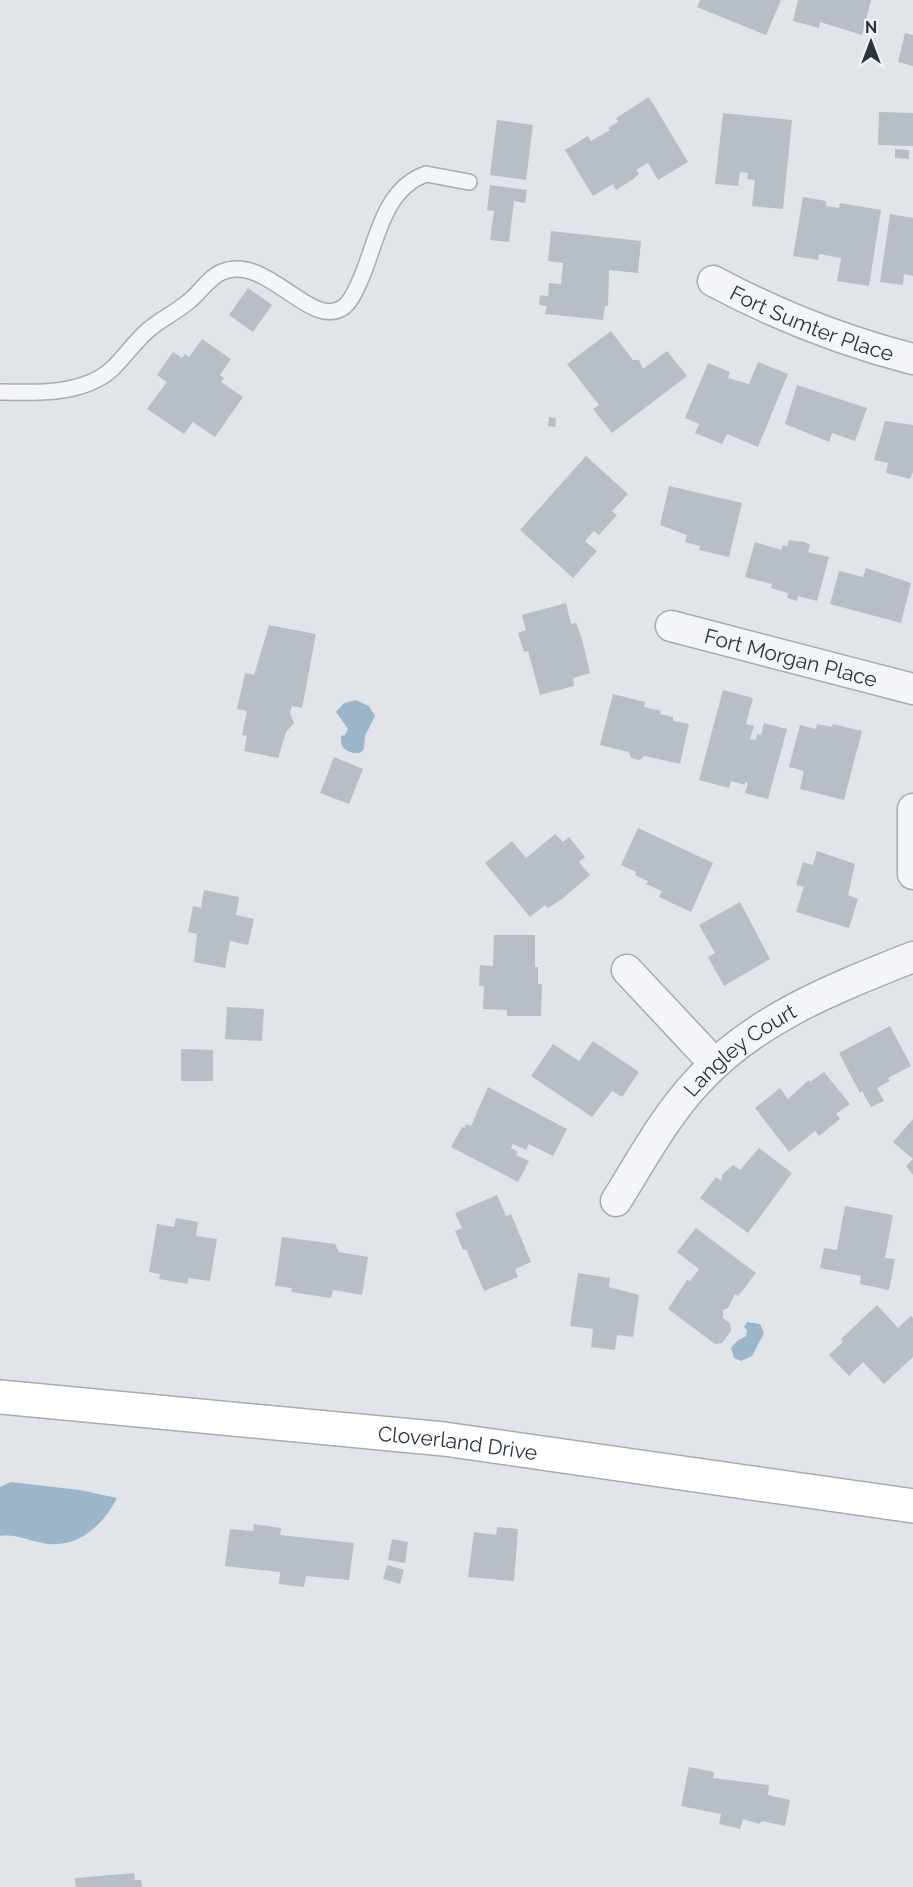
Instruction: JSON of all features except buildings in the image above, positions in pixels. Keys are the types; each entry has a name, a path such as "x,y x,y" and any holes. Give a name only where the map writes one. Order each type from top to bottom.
{"main road":[{"name":"Cloverland Drive","path":"0,1397 444,1439 913,1506"}],"street":[{"name":"Fort Sumter Place","path":"712,280 794,321 913,359"},
{"name":"Fort Morgan Place","path":"671,626 913,689"},
{"path":"913,809 913,874"},
{"name":"Langley Court","path":"616,1201 679,1103 715,1064 752,1035 808,1000 913,957"},
{"path":"627,970 715,1064"}],"lane":[{"path":"0,392 68,388 83,385 103,376 148,330 182,308 199,294 217,274 225,270 244,270 261,274 318,311 336,311 350,300 385,213 404,188 426,174 469,182"}],"water":[{"path":"356,700 369,706 375,716 365,736 364,749 360,753 352,753 343,747 341,736 345,735 348,729 336,712 344,703"},
{"path":"747,1322 760,1324 764,1333 752,1356 741,1361 734,1358 731,1348 746,1336 747,1330 744,1327"},
{"path":"11,1482 80,1490 117,1498 104,1518 87,1534 66,1543 42,1543 0,1536 0,1487"}]}
